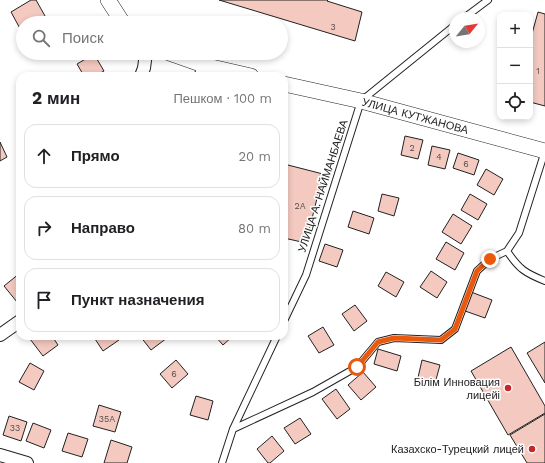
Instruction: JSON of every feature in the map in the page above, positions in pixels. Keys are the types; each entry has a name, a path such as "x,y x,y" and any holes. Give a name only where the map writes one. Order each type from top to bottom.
{"street":[{"path":"108,0 118,16"},
{"path":"142,72 145,60"},
{"path":"183,60 202,70 218,72"},
{"name":"УЛИЦА КУТЖАНОВА","path":"288,85 361,101 545,151"},
{"path":"0,335 16,324"},
{"path":"0,456 27,463"}],"lane":[{"path":"472,12 488,0"},
{"path":"361,101 449,30"},
{"name":"УЛИЦА А. НАЙМАНБАЕВА","path":"288,313 306,275 361,101"},
{"path":"233,428 313,392 357,367 378,342 394,338 441,340 455,329 477,271 490,259 507,251 519,233 545,151"},
{"path":"507,251 514,261 528,274 545,281"},
{"path":"222,463 233,428 275,340"}],"building":[{"path":"31,0 36,0 45,16 16,16 16,21 11,12"},
{"path":"219,0 328,0 327,1 362,12 355,41 288,21 288,16 272,16"},
{"path":"538,12 545,14 545,106 533,103 533,30"},
{"path":"84,60 98,60 104,71 82,72 77,64"},
{"path":"405,136 423,140 418,159 401,155"},
{"path":"0,142 7,157 0,161"},
{"path":"432,146 450,150 445,169 428,165"},
{"path":"458,153 479,160 474,175 453,168"},
{"path":"288,165 323,174 306,243 288,239"},
{"path":"486,169 503,179 494,195 477,185"},
{"path":"382,194 399,198 394,216 378,211"},
{"path":"470,194 487,204 478,220 461,210"},
{"path":"353,211 374,218 369,234 348,227"},
{"path":"453,214 472,226 461,244 442,232"},
{"path":"446,242 464,253 455,270 436,259"},
{"path":"325,244 343,250 337,267 319,261"},
{"path":"431,271 447,282 437,298 420,287"},
{"path":"386,272 404,282 396,297 378,286"},
{"path":"16,276 16,301 4,286"},
{"path":"471,292 492,300 485,318 465,311"},
{"path":"355,305 367,321 354,331 342,314"},
{"path":"323,327 334,345 319,353 308,336"},
{"path":"31,340 55,340 58,345 43,356"},
{"path":"96,340 119,340 103,351"},
{"path":"143,340 164,340 151,350"},
{"path":"219,340 229,340 223,345"},
{"path":"545,342 545,383 527,353"},
{"name":"Білім Инновация лицейі","path":"511,347 545,406 545,413 508,435 471,371"},
{"path":"378,349 401,356 397,371 374,364"},
{"path":"176,360 188,374 172,388 160,374"},
{"path":"422,360 440,365 434,387 417,382"},
{"path":"30,363 44,371 34,390 19,382"},
{"path":"363,372 376,387 361,400 348,385"},
{"path":"336,389 350,409 337,419 322,399"},
{"path":"196,396 213,401 208,420 190,415"},
{"path":"99,405 121,412 115,432 93,426"},
{"name":"Казахско-Турецкий лицей","path":"545,414 545,463 527,463 510,435"},
{"path":"9,416 27,422 21,441 3,435"},
{"path":"300,418 311,434 295,444 284,428"},
{"path":"33,423 51,430 44,448 26,441"},
{"path":"68,433 88,439 82,457 62,451"},
{"path":"272,436 284,451 268,463 257,449"},
{"path":"111,440 132,447 127,463 104,463"}],"place":[{"name":"Білім Инновация лицейі","path":"508,388"},
{"name":"Казахско-Турецкий лицей","path":"532,449"}],"route":[{"path":"357,367 378,342 394,338 441,340 455,329 477,271 490,259"}]}
